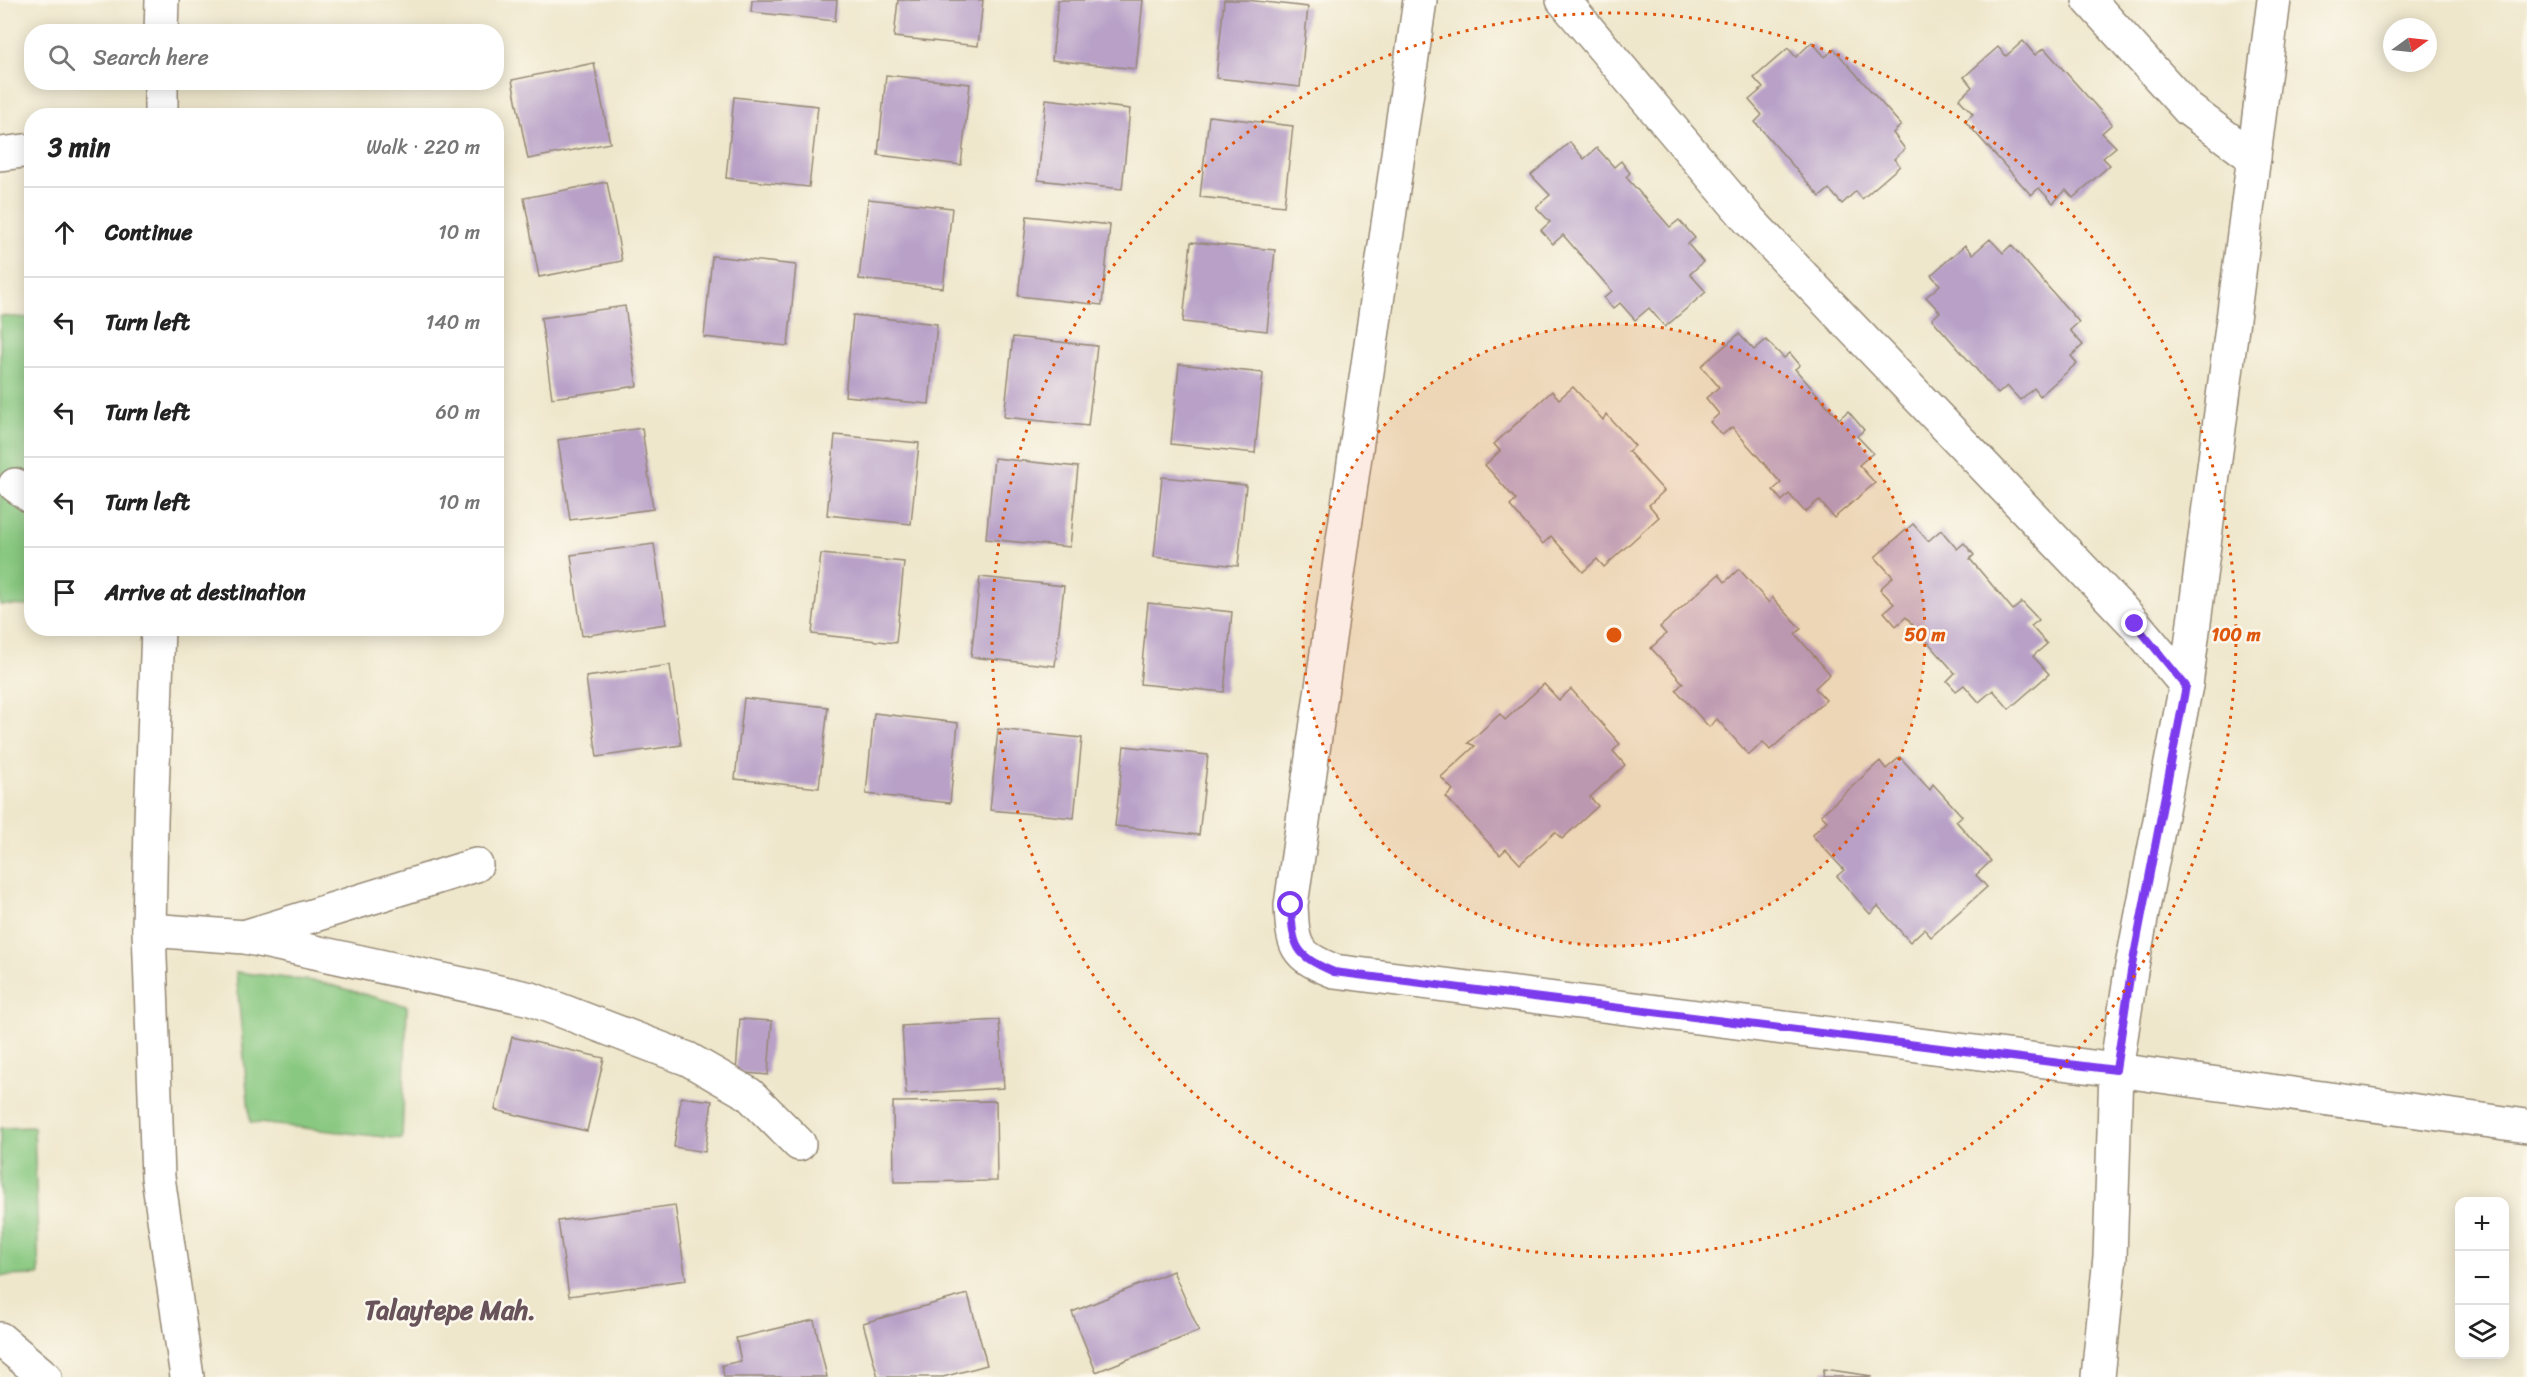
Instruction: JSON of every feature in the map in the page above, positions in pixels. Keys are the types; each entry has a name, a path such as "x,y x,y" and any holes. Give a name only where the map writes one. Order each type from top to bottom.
{"street":[{"path":"161,24 162,0"},
{"path":"1420,0 1291,905 1292,938 1308,960 1334,972 2116,1070 2527,1126"},
{"path":"1563,0 1748,219 2135,624 2186,686"},
{"path":"2089,0 2188,109 2254,158"},
{"path":"2098,1377 2110,1257 2116,1070 2131,971 2186,686 2274,0"},
{"path":"161,90 161,108"},
{"path":"0,154 24,151"},
{"path":"158,636 149,930 158,1177 188,1377"},
{"path":"245,937 476,865"},
{"path":"149,930 245,937 543,1003 688,1059 749,1094 799,1144"},
{"path":"0,1339 45,1377"}],"green space":[{"path":"0,316 24,318 24,606 0,605"},
{"path":"236,972 320,982 407,1006 402,1139 250,1122"},
{"path":"34,1127 39,1275 0,1276 0,1128"}],"building":[{"path":"752,0 837,0 835,21 751,12"},
{"path":"898,0 983,0 978,46 894,37"},
{"path":"1058,0 1143,0 1136,69 1052,60"},
{"path":"1224,0 1247,0 1308,7 1300,87 1216,78"},
{"path":"2023,41 2035,55 2044,48 2112,124 2102,133 2116,147 2103,158 2110,165 2073,198 2066,190 2053,203 2039,188 2031,195 1965,121 1973,114 1959,99 1972,87 1964,77 1998,47 2006,56"},
{"path":"1812,42 1825,57 1834,49 1901,125 1893,133 1905,149 1894,159 1900,166 1862,199 1856,191 1842,204 1829,189 1820,197 1755,122 1762,115 1749,100 1763,88 1754,78 1788,48 1796,57"},
{"path":"594,63 610,143 528,159 512,80"},
{"path":"886,75 970,84 961,165 878,155"},
{"path":"734,97 818,106 809,187 726,178"},
{"path":"1046,99 1130,109 1122,189 1038,180"},
{"path":"1209,116 1293,126 1284,206 1200,197"},
{"path":"1570,142 1584,159 1597,148 1614,167 1621,161 1630,173 1626,177 1670,227 1679,220 1695,238 1688,244 1703,262 1690,274 1706,292 1665,327 1649,308 1635,320 1620,303 1613,309 1604,298 1612,291 1563,235 1553,244 1541,230 1550,222 1536,207 1550,195 1531,175"},
{"path":"607,182 622,261 539,277 524,198"},
{"path":"868,199 952,208 943,288 859,279"},
{"path":"1027,216 1110,225 1102,305 1018,296"},
{"path":"1990,239 2003,253 2011,245 2079,322 2070,330 2083,345 2071,356 2077,363 2040,396 2034,388 2020,400 2007,386 1998,394 1932,319 1940,312 1926,297 1940,285 1931,275 1965,245 1973,254"},
{"path":"1191,242 1275,250 1267,331 1183,322"},
{"path":"712,256 796,265 788,346 704,337"},
{"path":"625,306 637,386 552,398 541,318"},
{"path":"853,315 937,324 929,404 845,396"},
{"path":"1739,334 1754,350 1766,340 1784,358 1790,353 1800,365 1795,369 1839,419 1848,411 1864,430 1857,436 1873,453 1859,465 1875,483 1834,518 1819,500 1805,512 1789,494 1782,501 1773,490 1781,483 1732,427 1722,435 1710,422 1719,414 1706,398 1719,387 1701,366"},
{"path":"1013,337 1097,346 1088,426 1004,417"},
{"path":"1179,364 1263,373 1255,453 1171,444"},
{"path":"1573,387 1603,420 1606,414 1635,446 1628,451 1664,491 1649,505 1659,517 1604,567 1597,559 1583,572 1551,536 1543,544 1510,506 1516,500 1485,465 1500,451 1494,444 1552,391 1559,399"},
{"path":"642,428 653,509 570,520 558,440"},
{"path":"835,435 919,443 911,524 827,515"},
{"path":"994,458 1078,467 1070,547 986,539"},
{"path":"1162,477 1246,485 1238,566 1154,557"},
{"path":"1913,524 1928,541 1941,530 1957,549 1964,543 1974,555 1970,559 2013,610 2022,602 2039,620 2031,626 2047,644 2033,656 2049,674 2009,709 1993,690 1979,702 1964,685 1956,691 1947,681 1955,673 1906,617 1896,626 1884,612 1894,604 1880,589 1893,577 1875,557"},
{"path":"654,544 666,624 582,636 571,555"},
{"path":"821,554 904,562 896,643 812,634"},
{"path":"1739,569 1769,603 1772,597 1801,629 1795,634 1830,674 1815,688 1826,700 1770,750 1763,742 1749,755 1717,719 1709,727 1676,690 1683,683 1651,648 1666,634 1660,627 1719,574 1725,582"},
{"path":"980,577 1064,586 1055,666 971,657"},
{"path":"1148,603 1232,612 1224,692 1140,684"},
{"path":"670,665 681,745 597,757 586,677"},
{"path":"1544,684 1559,700 1571,689 1620,744 1613,751 1625,765 1590,797 1598,806 1562,839 1555,832 1520,864 1506,849 1500,855 1446,797 1453,790 1441,777 1475,746 1468,743 1500,714 1505,720"},
{"path":"744,698 828,707 819,788 735,779"},
{"path":"874,713 958,723 950,803 866,794"},
{"path":"998,729 1082,738 1074,818 990,810"},
{"path":"1124,746 1208,755 1199,835 1115,826"},
{"path":"1900,757 1930,790 1933,784 1962,816 1956,821 1991,861 1976,875 1987,887 1931,937 1924,929 1910,942 1878,906 1870,914 1837,876 1844,870 1812,835 1827,821 1821,815 1880,761 1886,769"},
{"path":"740,1019 772,1021 768,1075 736,1072"},
{"path":"999,1020 1004,1088 906,1094 902,1026"},
{"path":"512,1037 604,1058 587,1131 495,1110"},
{"path":"681,1097 712,1101 705,1152 674,1147"},
{"path":"996,1101 997,1181 894,1182 893,1102"},
{"path":"675,1205 686,1280 569,1296 558,1221"},
{"path":"1173,1271 1199,1331 1096,1372 1072,1312"},
{"path":"968,1294 987,1365 943,1377 878,1377 863,1323"},
{"path":"814,1320 827,1377 724,1377 722,1365 741,1361 736,1338"},
{"path":"1824,1369 1871,1376 1871,1377 1823,1377"}],"district":[{"name":"Talaytepe Mah.","path":"450,1310"}],"route":[{"path":"1291,905 1292,938 1308,960 1334,972 2116,1070 2131,971 2186,686 2135,624"}]}
